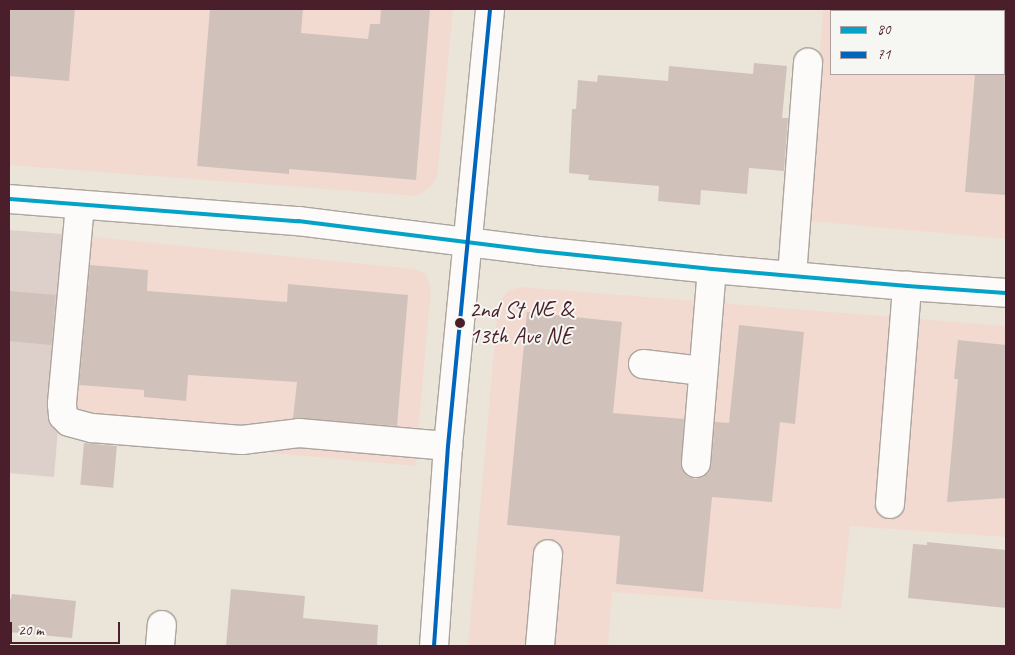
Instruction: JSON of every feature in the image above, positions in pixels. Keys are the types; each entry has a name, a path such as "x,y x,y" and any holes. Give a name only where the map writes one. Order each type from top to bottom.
{"street":[{"path":"434,646 448,446 470,241 490,9"},
{"path":"792,276 808,62"},
{"path":"9,199 298,221 538,251 792,276 1006,292"},
{"path":"80,205 62,404 63,416 69,422 92,428 242,440 299,433 448,446"},
{"path":"696,463 712,268"},
{"path":"890,504 907,286"},
{"path":"643,364 704,371"},
{"path":"540,646 548,554"}],"shaded area":[{"path":"9,9 453,9 437,177 429,188 417,196 9,165"},
{"path":"823,9 1006,9 1006,239 808,221"},
{"path":"9,230 74,235 54,477 9,473"},
{"path":"74,235 414,269 426,274 431,289 415,466 57,433"},
{"path":"521,287 1006,326 1006,537 850,526 841,609 612,592 608,646 468,646 498,304 508,291"}],"building":[{"path":"9,9 75,9 69,81 9,76"},
{"path":"210,9 303,9 301,33 368,39 370,24 380,24 381,9 430,9 416,180 289,169 289,174 197,166"},
{"path":"754,63 787,66 782,118 788,118 784,171 749,168 747,194 701,190 700,205 658,201 659,186 588,180 589,175 569,173 572,109 576,109 578,80 597,82 598,75 668,81 669,66 753,74"},
{"path":"1006,74 1006,195 965,192 975,75"},
{"path":"90,265 148,270 147,291 287,302 288,284 408,295 397,426 293,418 297,382 188,375 186,401 144,397 144,390 79,385"},
{"path":"9,291 56,295 51,345 9,341"},
{"path":"527,312 622,322 613,413 684,419 682,469 687,476 695,479 703,477 709,472 715,422 729,423 739,325 804,332 795,424 780,422 772,502 712,497 703,592 616,584 620,536 507,525"},
{"path":"958,340 1006,345 1006,498 947,502 958,379 954,379"},
{"path":"84,443 117,446 113,488 80,485"},
{"path":"927,542 1006,550 1006,608 908,598 913,544 927,545"},
{"path":"231,589 305,596 303,618 378,625 377,646 226,646"},
{"path":"12,594 76,601 72,638 9,632 9,599 11,599"}],"transit line":[{"name":"71","path":"434,646 448,446 490,9"},
{"name":"80","path":"9,199 298,221 538,251 712,269 1006,293"}],"place":[{"name":"2nd St NE & 13th Ave NE","path":"460,323"}]}
